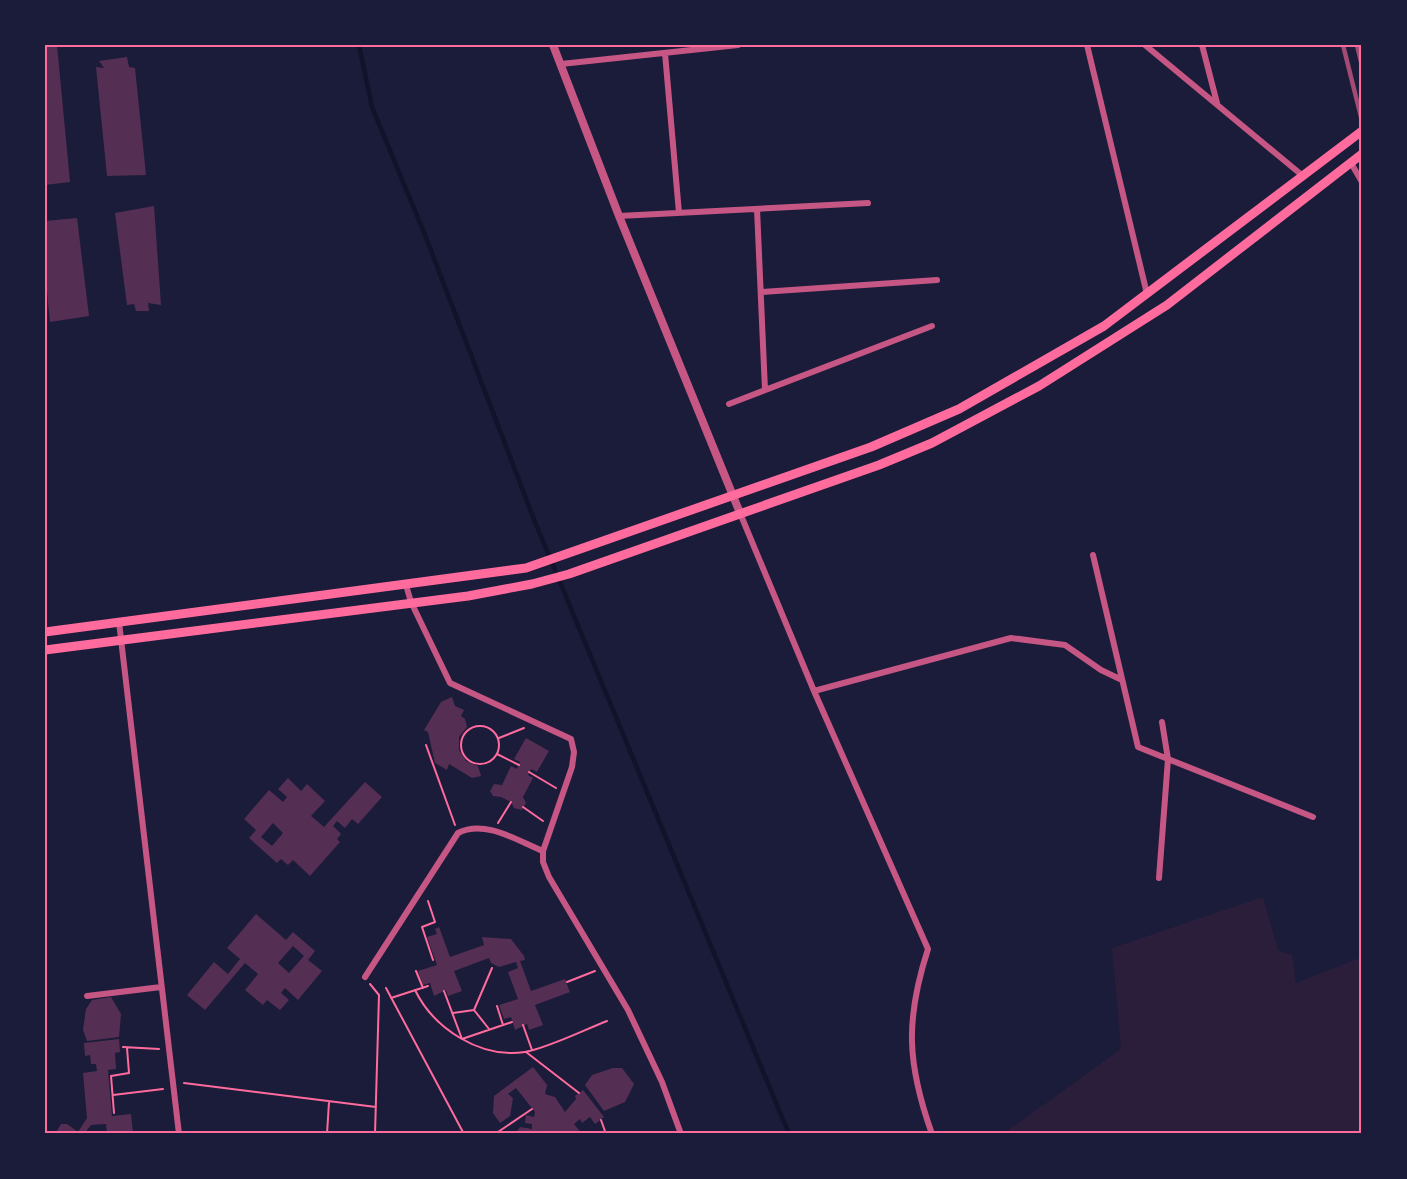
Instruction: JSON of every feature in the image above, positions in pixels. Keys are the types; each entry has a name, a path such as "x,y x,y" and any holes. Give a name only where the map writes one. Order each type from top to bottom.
{"main road":[{"path":"45,632 526,568 562,558 871,447 959,409 1094,332 1147,295 1362,131"},
{"path":"45,650 468,596 532,584 569,574 879,465 921,448 1039,386 1167,305 1362,154"}],"street":[{"path":"553,45 732,497 814,691 928,949 915,991 911,1048 918,1096 932,1134"},
{"path":"561,64 738,45"},
{"path":"1087,45 1147,295"},
{"path":"1145,45 1304,176"},
{"path":"1202,45 1217,103"},
{"path":"665,53 679,213"},
{"path":"1351,163 1362,182"},
{"path":"619,216 868,203"},
{"path":"757,209 765,390"},
{"path":"760,292 937,280"},
{"path":"729,404 932,326"},
{"path":"1093,555 1138,747 1313,817"},
{"path":"406,585 411,602 450,683 571,739 574,752 572,766 543,851 543,862 549,877 628,1010 662,1082 681,1134"},
{"path":"119,622 179,1134"},
{"path":"814,691 1011,638 1065,645 1101,670 1122,680"},
{"path":"1158,878 1168,759 1162,722"},
{"path":"365,977 458,833 476,828 493,831 543,851"},
{"path":"87,996 161,987"}],"path":[{"path":"499,738 536,723"},
{"path":"474,726 492,729 499,738 497,754 486,763 474,763 465,756 461,745 465,733 474,726"},
{"path":"426,745 458,833"},
{"path":"497,754 519,765"},
{"path":"529,772 564,792"},
{"path":"493,831 511,802"},
{"path":"523,807 552,826"},
{"path":"422,887 435,922 422,927 433,960"},
{"path":"474,1010 492,968"},
{"path":"567,982 603,968"},
{"path":"416,971 423,988"},
{"path":"365,977 379,995 375,1134"},
{"path":"391,998 428,986"},
{"path":"386,988 464,1134"},
{"path":"415,990 431,1013 462,1039 504,1053 526,1052 607,1021"},
{"path":"444,991 462,1039"},
{"path":"497,1006 503,1025"},
{"path":"452,1013 474,1010"},
{"path":"474,1010 489,1029"},
{"path":"462,1039 512,1022"},
{"path":"523,1025 532,1050"},
{"path":"123,1047 169,1050"},
{"path":"114,1113 111,1076 129,1073 127,1048"},
{"path":"526,1052 579,1093"},
{"path":"113,1095 173,1085 376,1107"},
{"path":"327,1134 329,1102"},
{"path":"495,1134 532,1108"},
{"path":"601,1120 606,1134"},
{"path":"502,1130 505,1134"}],"shaded area":[{"path":"1263,897 1278,950 1292,955 1296,983 1362,957 1362,1134 1003,1134 1121,1049 1112,948"}],"building":[{"path":"45,45 57,45 70,182 45,185"},
{"path":"127,57 129,67 135,68 146,175 107,176 96,67 104,68 99,61"},
{"path":"154,206 161,305 148,303 149,311 136,311 134,304 127,305 115,213"},
{"path":"77,218 89,316 50,322 45,272 45,221"},
{"path":"452,697 455,706 464,710 461,716 465,719 467,727 459,737 459,750 466,761 478,766 481,776 472,778 449,764 447,770 435,763 428,732 424,730 441,702"},
{"path":"526,738 549,751 537,772 531,769 528,775 533,778 523,797 526,803 522,810 514,808 511,802 501,797 493,796 490,791 494,784 502,785 511,766 517,769 520,762 514,759"},
{"path":"288,778 301,791 307,784 325,801 311,816 324,827 365,782 382,797 358,824 352,819 345,828 337,821 333,826 341,834 337,839 340,842 310,876 293,860 288,865 281,859 277,863 249,838 256,830 244,819 269,790 283,802 287,797 278,789","holes":["273,823 283,833 272,846 261,837"]},
{"path":"256,914 286,940 293,932 315,951 308,960 322,971 298,1000 285,988 281,993 289,1000 280,1010 267,1000 263,1005 245,990 258,974 245,963 205,1010 187,995 214,962 228,974 240,959 227,948","holes":["293,946 304,956 289,973 278,963"]},
{"path":"439,927 450,957 484,945 482,937 511,939 524,956 525,960 520,961 531,991 565,979 570,992 535,1005 543,1025 529,1030 527,1024 515,1030 511,1017 504,1019 499,1005 518,999 508,972 518,968 516,962 499,967 491,963 489,958 454,971 462,991 448,996 446,990 434,996 430,983 423,985 418,971 437,965 427,937 437,934 435,929"},
{"path":"111,997 121,1014 119,1037 87,1041 83,1030 86,1009 92,1000"},
{"path":"119,1039 120,1052 115,1053 116,1069 108,1070 112,1116 131,1114 133,1134 107,1134 106,1124 91,1125 84,1134 55,1134 61,1124 67,1124 78,1132 87,1118 83,1073 97,1071 96,1064 91,1064 90,1055 85,1056 84,1043"},
{"path":"533,1067 547,1085 545,1094 555,1097 565,1112 576,1099 575,1096 583,1090 604,1117 595,1124 590,1117 582,1123 580,1119 574,1124 582,1134 515,1134 520,1127 532,1129 532,1124 525,1123 526,1115 534,1117 535,1112 516,1088 508,1094 513,1098 510,1116 500,1123 493,1113 494,1096"},
{"path":"613,1068 622,1068 634,1084 625,1102 604,1111 585,1085 592,1075"}],"waterway":[{"path":"359,45 372,107 425,235 535,522 789,1134"}],"railway":[{"path":"1343,45 1362,121"},
{"path":"1357,45 1362,66"}]}
